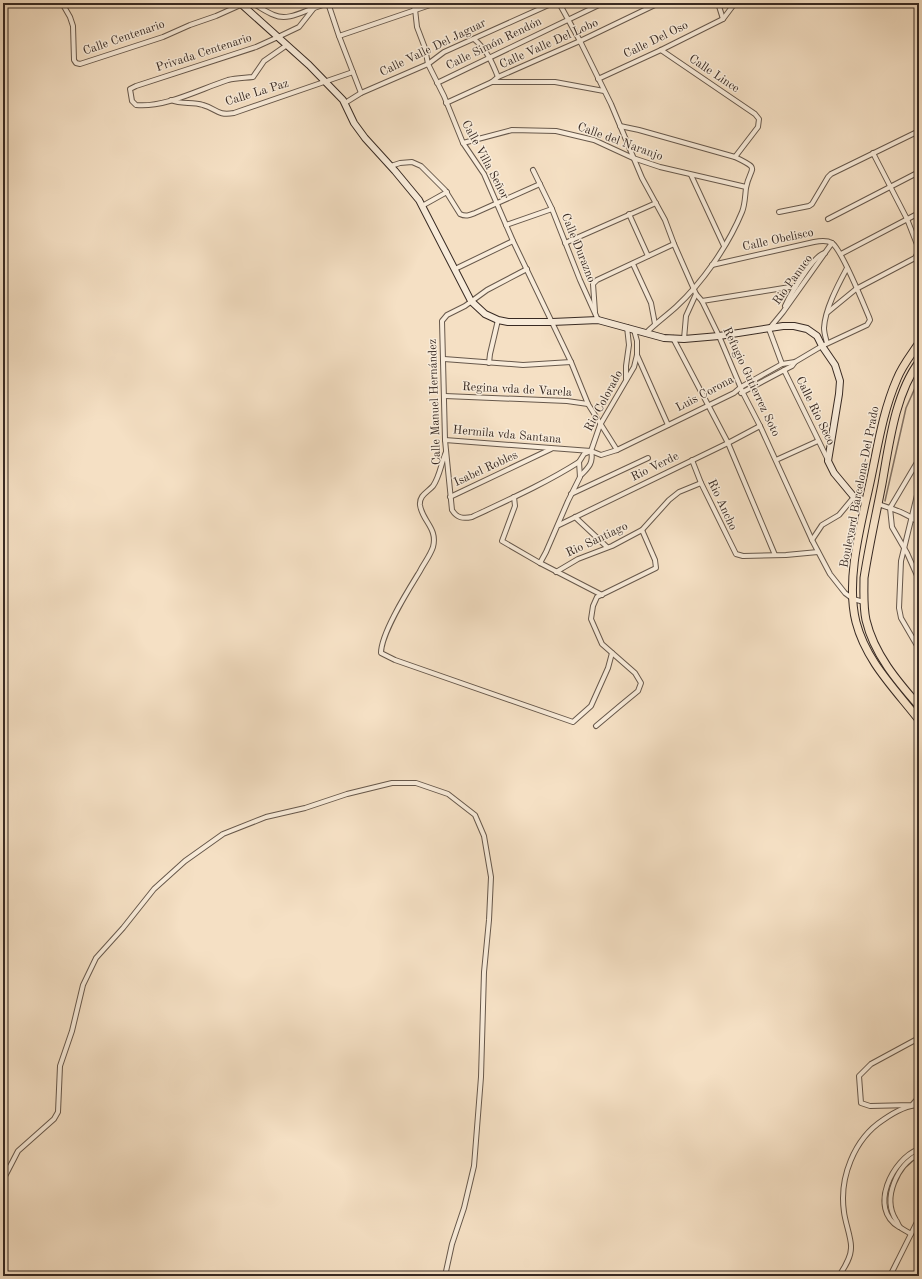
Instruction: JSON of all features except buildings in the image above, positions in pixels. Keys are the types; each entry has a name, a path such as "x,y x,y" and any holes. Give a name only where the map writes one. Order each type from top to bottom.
{"main road":[{"name":"Boulevard Barcelona-Del Prado","path":"919,343 897,378 882,420 855,558 853,599 856,622 865,646 876,667 919,720"},
{"name":"Boulevard Barcelona-Del Prado","path":"917,364 901,399 894,428 864,578 864,602 866,621 877,649 894,676 919,706"}],"street":[{"name":"Calle Centenario","path":"62,3 73,26 74,60 76,63 80,64 163,37 243,4"},
{"path":"252,3 280,17 287,17 328,3 361,93"},
{"name":"Calle Villa Señor","path":"412,3 415,9 417,27 425,48 428,64 463,143 484,174 513,241 571,362 588,404 617,450"},
{"path":"339,36 436,3"},
{"name":"Calle Valle Del Jaguar","path":"345,103 361,93 428,64 444,52 552,3"},
{"name":"Refugio Gutierrez Soto","path":"559,3 580,41 620,126 633,158 665,220 696,294 702,302 719,336 743,393 760,426 818,552 830,574 845,593 853,599 864,602"},
{"name":"Calle Simón Rendón","path":"437,83 603,3"},
{"name":"Calle Valle Del Lobo","path":"446,103 492,82 498,77 580,41 659,3"},
{"path":"723,3 718,4 723,19"},
{"path":"723,19 735,3"},
{"path":"799,4 804,6 810,3"},
{"path":"243,4 325,80 345,103 354,123 365,138 411,189 422,206 471,301 485,314 498,320 508,322 552,322 596,317 634,330 664,338 684,339 719,336 783,326 794,326 806,329 817,336 824,345 835,365 840,380 828,461 834,473 854,497 866,501"},
{"name":"Privada Centenario","path":"171,100 148,106 136,105 132,101 130,89 278,37 299,27 314,8"},
{"name":"Calle Del Oso","path":"598,78 661,50 723,19"},
{"path":"474,39 484,47 490,57 498,77"},
{"path":"171,100 230,80 253,77 264,60 287,45"},
{"name":"Calle Lince","path":"661,50 755,114 759,119 758,127 735,157"},
{"name":"Calle La Paz","path":"171,100 181,104 202,104 220,113 234,113 325,80 353,72"},
{"path":"492,82 555,82 604,91"},
{"path":"620,126 735,157 750,164 753,170 746,187 742,212 712,265 694,288 676,307 646,333"},
{"name":"Calle del Naranjo","path":"463,143 512,130 546,130 594,140 633,158 660,167 746,187"},
{"path":"779,212 812,204 831,174 919,131"},
{"path":"828,312 856,289 915,258 918,252 918,247 907,219 873,153"},
{"path":"391,166 406,162 416,163 421,166 447,192 460,214 463,216 468,216 540,184"},
{"name":"Calle Durazno","path":"533,170 552,209 596,317"},
{"path":"828,219 919,172"},
{"path":"691,174 724,246"},
{"path":"422,206 447,192"},
{"path":"565,243 656,203"},
{"path":"506,225 552,209"},
{"path":"841,254 919,213"},
{"path":"629,214 648,256"},
{"path":"455,269 513,241"},
{"name":"Calle Obelisco","path":"712,265 814,242 827,241 832,243 841,254 869,318 869,322"},
{"name":"Rio Panuco","path":"769,329 783,312 832,243"},
{"path":"596,317 593,284 597,280 674,244"},
{"path":"783,312 788,299 818,255 825,253"},
{"path":"633,264 651,303 655,324"},
{"path":"824,345 824,328 828,312 847,268"},
{"path":"471,301 487,290 527,269"},
{"path":"702,302 796,286"},
{"path":"684,339 686,316 696,294"},
{"name":"Calle Manuel Hernández","path":"471,301 465,306 447,315 442,320 445,440 452,510 455,516 465,519 514,497"},
{"path":"490,363 490,354 498,320"},
{"name":"Luis Corona","path":"591,451 601,454 617,450 734,393 741,387 782,364 794,362 824,345 867,325 869,322"},
{"path":"626,380 629,345 627,327"},
{"path":"769,329 782,364"},
{"name":"Rio Colorado","path":"579,462 584,454 591,451 600,425 634,367 637,355 637,342 634,330"},
{"path":"673,338 728,443 775,555 818,552"},
{"path":"637,355 668,425"},
{"path":"444,359 523,365 571,362"},
{"path":"734,393 743,393 792,366 794,362"},
{"path":"906,362 917,364"},
{"name":"Calle Rio Seco","path":"784,370 828,461"},
{"name":"Regina vda de Varela","path":"445,396 567,401 588,404"},
{"name":"Rio Verde","path":"558,525 760,426"},
{"name":"Hermila vda Santana","path":"445,440 591,451"},
{"path":"776,460 818,441"},
{"name":"Isabel Robles","path":"450,497 552,448"},
{"path":"540,564 580,476 589,467 593,458 591,451"},
{"path":"446,452 440,471 433,485 423,494 420,501 421,509 433,530 433,547 396,613 381,645 381,653 395,660 573,722 591,706 608,668 612,653"},
{"path":"571,495 648,458"},
{"path":"919,459 890,508 892,527 908,553 919,580"},
{"name":"Rio Ancho","path":"692,460 701,483 733,551 738,556 775,555"},
{"path":"580,476 579,462 514,497 515,506 502,542 540,564 602,595"},
{"name":"Rio Santiago","path":"556,572 578,559 616,544 642,530 669,500 679,492 701,483"},
{"path":"919,487 901,561 899,608 901,618 919,649"},
{"path":"812,540 822,525 839,515 854,497"},
{"path":"878,504 912,518 919,523"},
{"path":"575,517 607,547"},
{"path":"596,726 621,704 638,692 641,683 635,673 602,644 591,619 593,606 597,597 656,568 655,560 642,530"},
{"path":"3,1180 18,1151 54,1119 58,1112 60,1066 72,1031 83,985 96,958 123,928 154,889 185,861 223,834 266,817 305,808 347,794 392,783 416,783 448,794 476,815 484,836 491,876 490,920 484,972 481,1077 474,1166 464,1208 452,1244 445,1276"},
{"path":"919,1038 871,1064 859,1076 861,1103 870,1106 919,1105"},
{"path":"839,1276 852,1248 843,1207 845,1178 852,1158 865,1136 876,1125 890,1115 912,1105 919,1097"},
{"path":"911,1234 893,1223 886,1210 885,1191 889,1179 903,1158 919,1149"},
{"path":"899,1227 891,1210 893,1186 902,1168 919,1154"},
{"path":"890,1276 919,1218"}],"waterway":[{"path":"885,501 906,408 919,379"}]}
